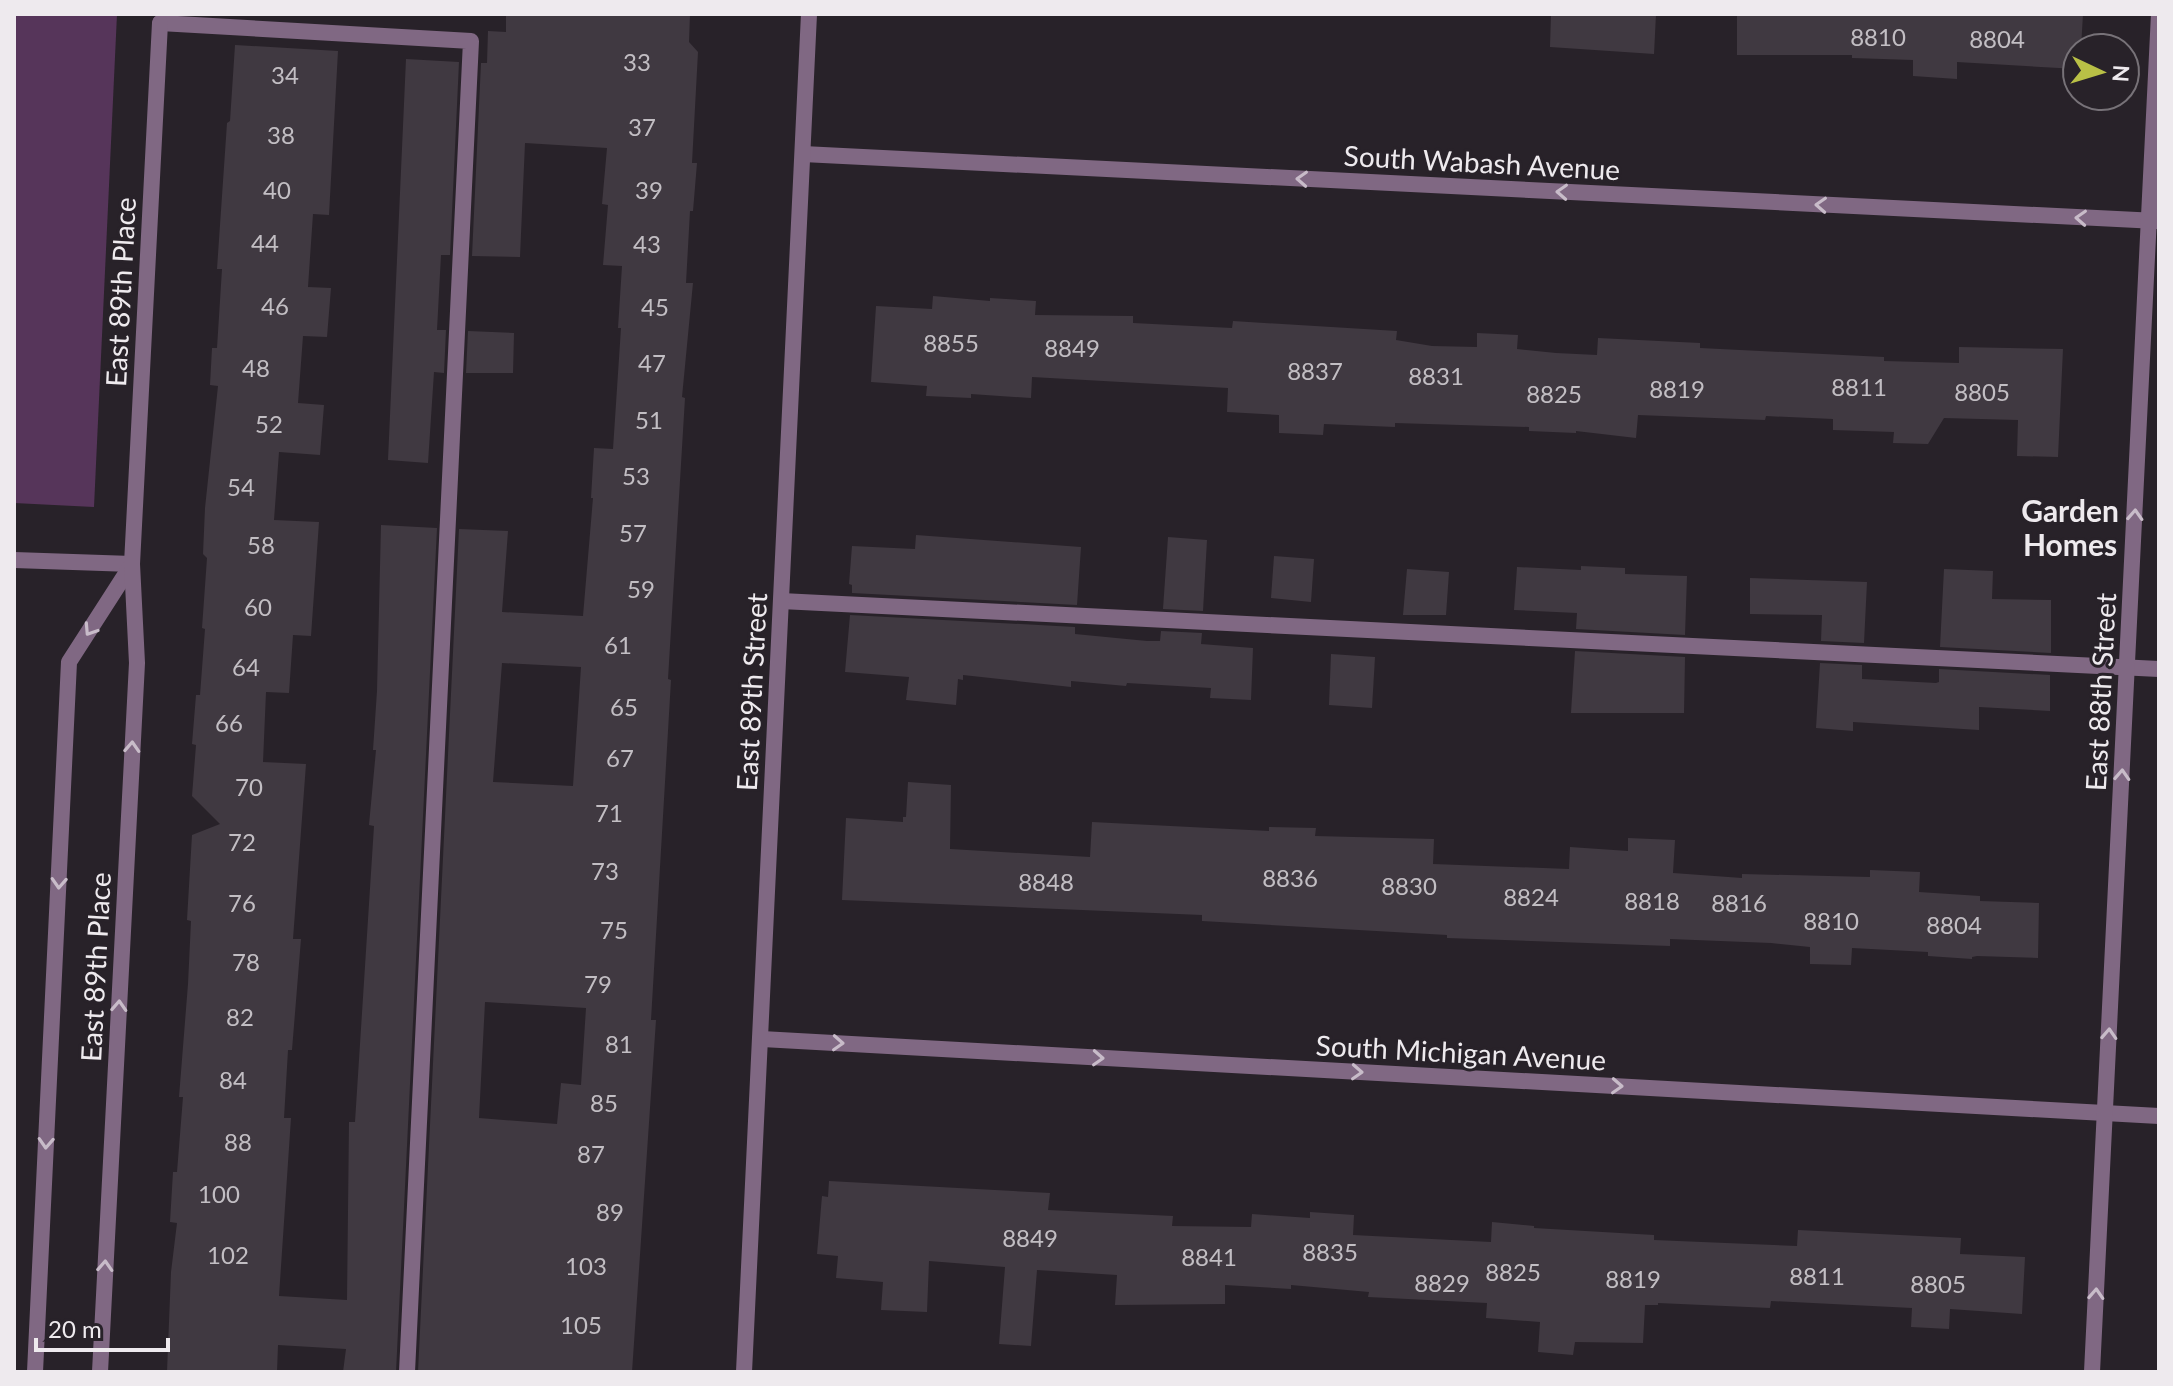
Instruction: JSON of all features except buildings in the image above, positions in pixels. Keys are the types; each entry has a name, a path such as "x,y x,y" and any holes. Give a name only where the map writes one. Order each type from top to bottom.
{"street":[{"name":"East 89th Street","path":"744,1372 809,14"},
{"name":"East 88th Street","path":"2092,1372 2127,667 2154,221 2159,14"},
{"name":"East 89th Place","path":"100,1372 137,663 132,564 160,23 471,41 407,1372"},
{"name":"South Wabash Avenue","path":"803,154 2154,221"},
{"path":"14,560 132,564"},
{"name":"East 89th Place","path":"35,1372 69,662 132,564"},
{"path":"781,601 2159,669"},
{"name":"South Michigan Avenue","path":"760,1039 2159,1116"}],"shaded area":[{"path":"14,14 117,14 94,507 14,503"}],"district":[{"name":"Garden Homes","path":"2070,527"}]}
